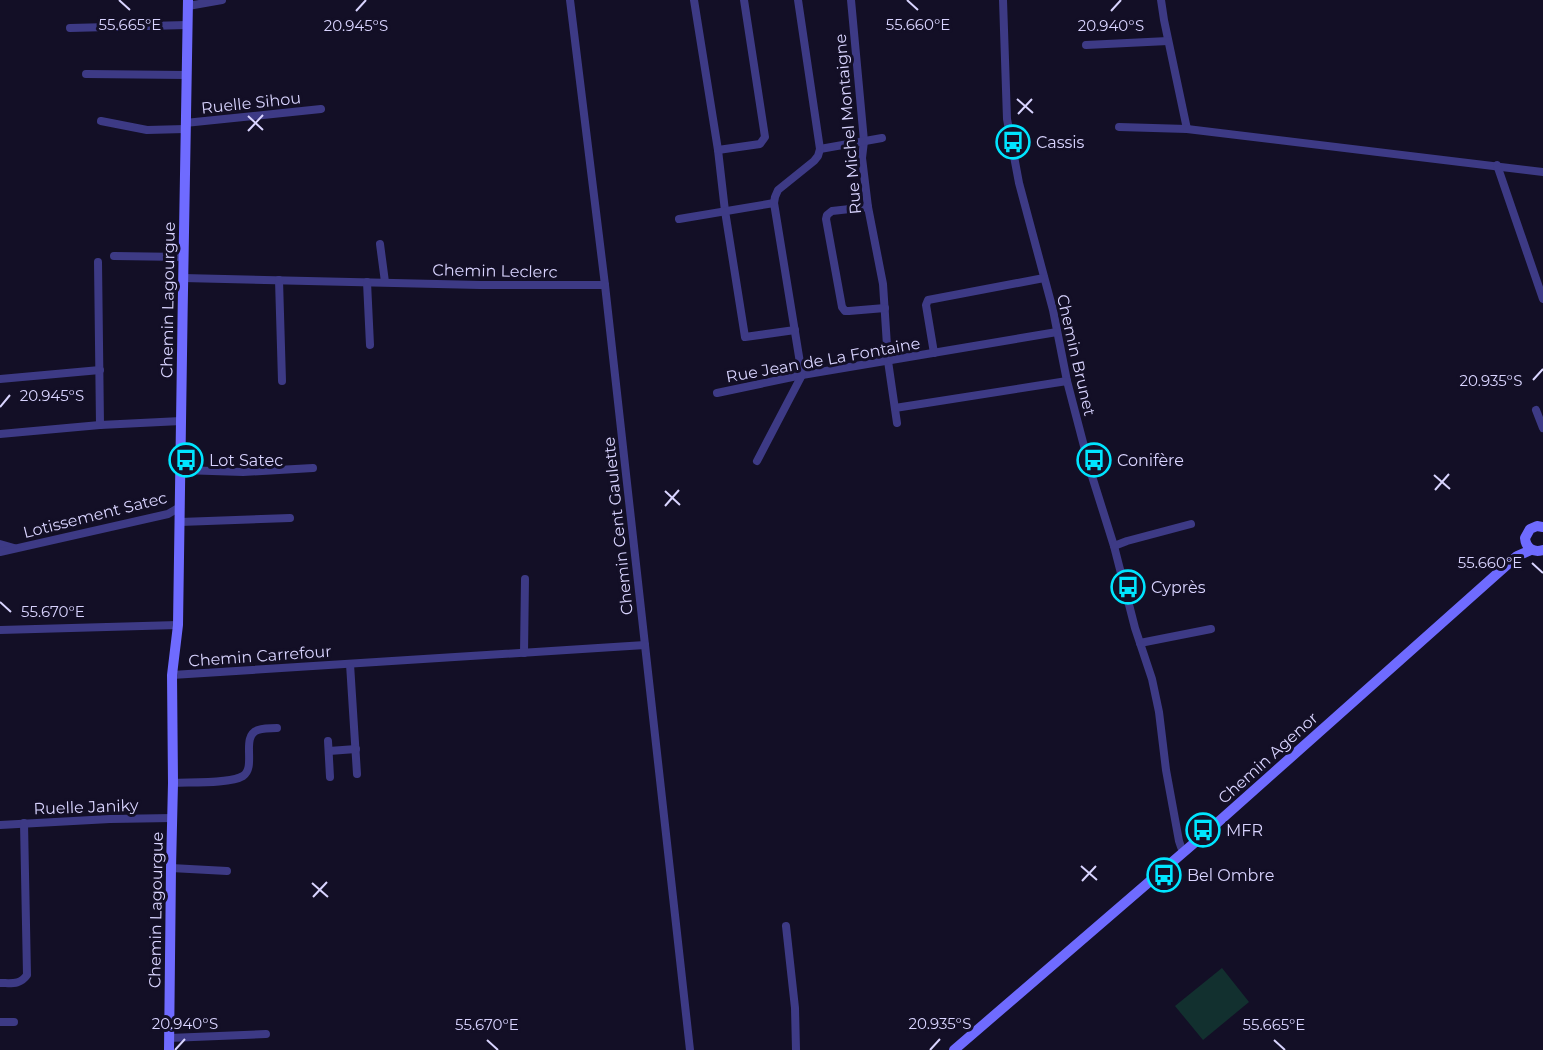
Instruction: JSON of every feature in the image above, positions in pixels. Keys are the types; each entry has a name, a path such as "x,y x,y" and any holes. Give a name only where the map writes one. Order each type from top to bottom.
{"street":[{"name":"Chemin Lagourgue","path":"169,1050 173,818 172,675 178,625 188,3 222,0"},
{"name":"Chemin Cent Gaulette","path":"570,0 605,285 690,1050"},
{"path":"694,0 745,337 795,330"},
{"path":"718,150 760,144 765,137 744,0"},
{"path":"757,461 802,375 774,203 778,190 814,162 820,149 799,0"},
{"name":"Rue Michel Montaigne","path":"851,0 864,141 862,158 868,207 883,284 888,361 897,423"},
{"name":"Chemin Brunet","path":"1003,0 1007,119 1019,183 1091,472 1152,679 1179,841 1185,851"},
{"path":"1161,0 1187,129"},
{"path":"69,28 187,25"},
{"path":"1086,45 1168,41"},
{"path":"86,74 186,75"},
{"name":"Ruelle Sihou","path":"185,126 321,109"},
{"path":"101,121 147,130 185,126"},
{"path":"1119,127 1187,129 1543,171"},
{"path":"820,149 882,138"},
{"path":"1497,165 1543,299"},
{"path":"679,219 774,203"},
{"path":"868,207 832,211 826,219 844,311 885,308"},
{"path":"380,244 385,282"},
{"path":"114,256 184,257"},
{"path":"98,262 100,425"},
{"name":"Chemin Leclerc","path":"183,278 480,285 605,285"},
{"name":"Rue Jean de La Fontaine","path":"934,353 926,305 928,300 1044,278"},
{"path":"279,280 282,381"},
{"path":"367,282 370,345"},
{"name":"Rue Jean de La Fontaine","path":"717,393 802,375 1057,332"},
{"path":"0,379 100,370"},
{"path":"895,408 1067,381"},
{"path":"1536,410 1543,428"},
{"path":"0,434 100,425 181,421"},
{"path":"181,470 243,472 313,468"},
{"name":"Lotissement Satec","path":"0,552 168,514 180,507"},
{"path":"180,522 290,518"},
{"path":"1114,546 1191,524"},
{"name":"Chemin Agenor","path":"954,1050 1185,851 1517,556 1533,547 1527,531 1533,527 1542,526"},
{"name":"Lotissement Satec","path":"0,544 15,548"},
{"path":"524,653 525,579"},
{"path":"0,630 178,625"},
{"path":"1140,643 1211,628"},
{"name":"Chemin Carrefour","path":"172,675 645,645"},
{"name":"Chemin Carrefour","path":"350,664 357,774"},
{"path":"173,783 242,777 249,768 249,744 254,732 277,728"},
{"path":"328,741 330,777"},
{"path":"328,751 356,749"},
{"name":"Ruelle Janiky","path":"0,825 173,818"},
{"path":"0,983 18,983 23,981 27,975 24,823"},
{"path":"171,868 227,871"},
{"path":"786,926 795,1008 796,1050"},
{"path":"0,1022 14,1023"},
{"path":"170,1038 266,1034"}],"green space":[{"path":"1222,968 1249,1002 1203,1040 1175,1006"}],"place":[{"name":"Cassis","path":"1013,142"},
{"name":"Lot Satec","path":"186,460"},
{"name":"Conifère","path":"1094,460"},
{"name":"Cyprès","path":"1128,587"},
{"name":"MFR","path":"1203,830"},
{"name":"Bel Ombre","path":"1164,875"}]}
